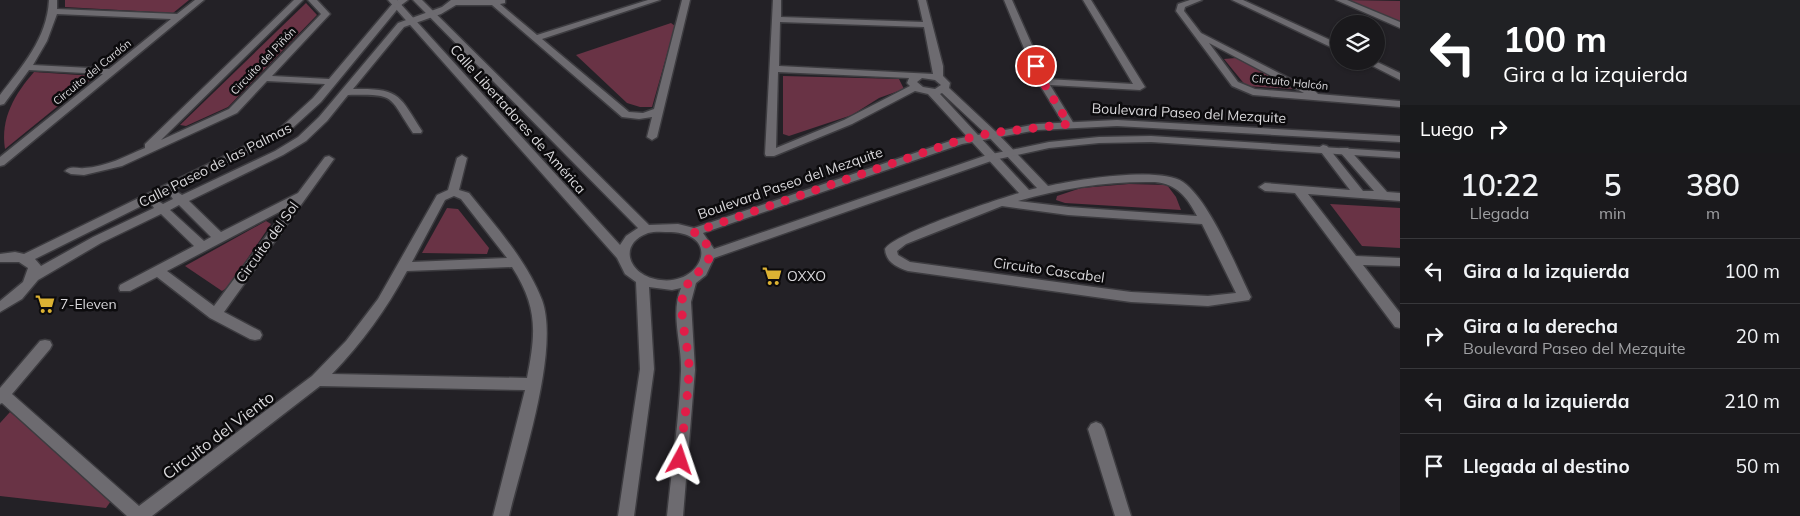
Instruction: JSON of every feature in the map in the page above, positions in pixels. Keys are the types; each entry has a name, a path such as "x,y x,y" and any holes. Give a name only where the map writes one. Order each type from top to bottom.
{"street":[{"path":"0,102 43,40 54,11 53,0"},
{"name":"Circuito del Cardón","path":"0,163 200,0"},
{"path":"141,153 298,0"},
{"name":"Circuito del Piñón","path":"72,171 105,168 232,111 326,14 312,0"},
{"name":"Calle Libertadores de América","path":"417,0 646,229"},
{"path":"536,38 656,0"},
{"path":"652,137 686,0"},
{"path":"777,0 770,154 848,122 916,87"},
{"path":"922,0 938,66 938,77"},
{"path":"1008,0 1043,82 1069,124"},
{"path":"1043,82 1140,87 1087,0"},
{"name":"Circuito Halcón","path":"1198,0 1179,8 1235,84 1243,89 1400,104"},
{"path":"1236,0 1330,44"},
{"path":"1340,0 1400,25"},
{"name":"Calle Libertadores de América","path":"398,1 411,19 623,257"},
{"name":"Calle Paseo de las Palmas","path":"24,259 266,142 282,132 317,100 398,1"},
{"path":"455,1 499,1 536,38 626,115 644,117 659,110"},
{"name":"Calle Paseo de las Palmas","path":"0,307 22,292 34,276 97,240 294,144 324,119 393,33 411,19 430,13 455,1"},
{"path":"54,11 178,18"},
{"path":"776,19 928,25"},
{"path":"1199,34 1320,97"},
{"path":"26,66 111,72"},
{"path":"774,69 916,76 926,74 938,77 945,83 944,89"},
{"path":"1385,70 1400,77"},
{"path":"267,75 337,76 364,71"},
{"path":"916,76 912,83 916,87 932,92 1026,194"},
{"path":"932,92 944,89"},
{"path":"944,89 991,133 1045,190"},
{"path":"347,92 377,93 392,96 398,100 417,132"},
{"path":"317,100 339,102"},
{"name":"Boulevard Paseo del Mezquite","path":"694,232 972,137 991,133 1069,124 1164,125 1400,139"},
{"name":"Boulevard Paseo del Mezquite","path":"709,255 991,158 1049,145 1099,140 1151,139 1400,154"},
{"path":"1322,148 1360,194"},
{"path":"1344,150 1384,196"},
{"path":"462,158 453,192 465,196 515,262 531,292 541,319 540,349 534,384 501,516"},
{"path":"300,196 329,159"},
{"name":"Circuito Cascabel","path":"1131,178 1166,180 1178,184 1186,190 1205,220 1244,297 1208,301 1131,297 908,266 894,259 891,255 891,249 902,241 1000,202 1045,190 1079,183 1131,178"},
{"path":"1265,187 1400,197"},
{"path":"169,188 220,239"},
{"path":"1299,190 1400,323"},
{"name":"Circuito del Viento","path":"139,516 317,380 351,345 383,303 441,198 453,192"},
{"name":"Circuito del Sol","path":"125,288 300,196"},
{"name":"Circuito del Sol","path":"216,314 300,196"},
{"path":"150,198 203,248"},
{"name":"Circuito Cascabel","path":"1000,202 1078,212 1205,220"},
{"path":"675,516 689,367 682,304 684,291 691,280 704,269 709,255 708,246 694,232 671,229 646,229 629,240 623,257 628,270 642,281 671,286 691,280"},
{"path":"0,258 30,260 35,267 34,276"},
{"path":"1352,260 1400,262"},
{"path":"404,267 515,262"},
{"path":"158,271 216,314 255,335"},
{"path":"626,516 647,369 642,281"},
{"path":"45,345 2,396 139,516"},
{"path":"317,380 534,384"},
{"path":"1096,429 1123,516"}],"shaded area":[{"path":"65,0 189,0 173,13 65,7"},
{"path":"1345,0 1400,1 1400,23 1385,17 1385,15"},
{"path":"306,3 317,15 228,107 186,126 180,125"},
{"path":"671,23 675,26 652,107 640,107 627,103 576,55"},
{"path":"1236,58 1294,89 1246,86 1224,59"},
{"path":"34,72 95,76 5,149 5,127 10,107"},
{"path":"783,76 899,79 904,89 879,98 852,115 789,136 783,134"},
{"path":"1129,184 1167,185 1176,197 1181,210 1065,203 1056,200 1057,196 1081,188"},
{"path":"1330,204 1400,208 1400,248 1362,246"},
{"path":"447,208 458,209 489,248 487,254 422,253"},
{"path":"266,221 271,224 228,287 222,291 185,266"},
{"path":"10,412 113,498 106,508 0,496 0,423"}],"place":[{"name":"OXXO","path":"772,276"},
{"name":"7-Eleven","path":"45,304"}],"route":[{"path":"680,460 689,367 682,304 684,291 691,280 704,269 709,255 708,246 694,232 960,140 991,133 1069,124 1043,82 1036,66"}]}
